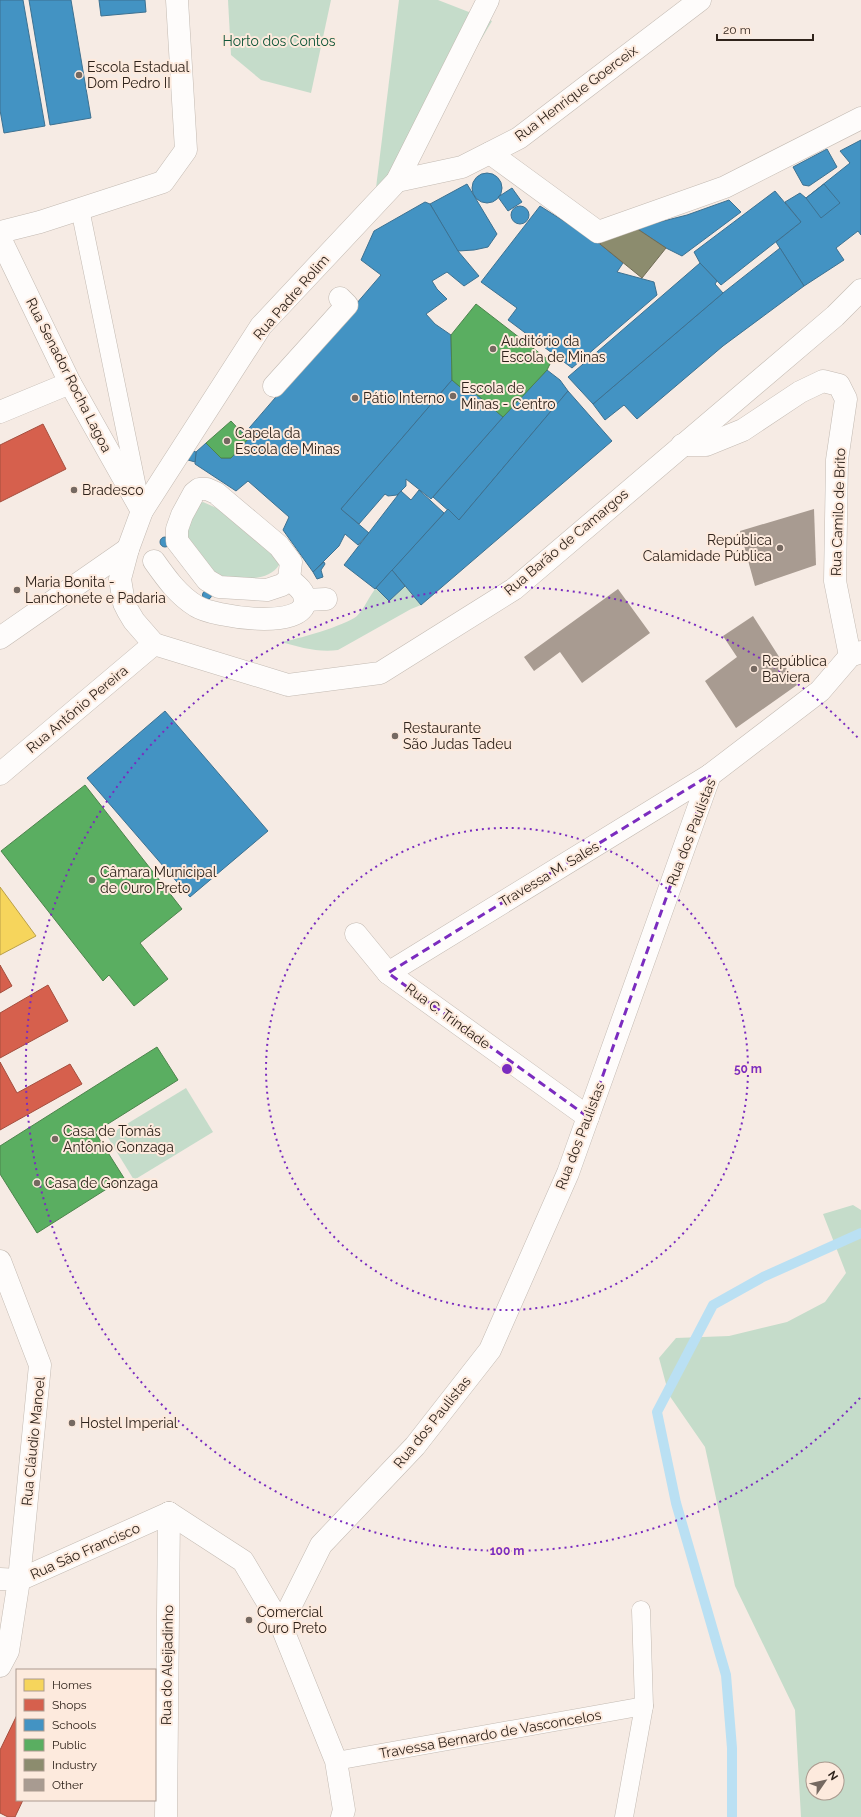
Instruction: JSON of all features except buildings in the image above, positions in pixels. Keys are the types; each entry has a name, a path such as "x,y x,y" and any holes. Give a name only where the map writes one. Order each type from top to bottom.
{"street":[{"path":"0,232 40,222 163,182 186,150 177,0"},
{"name":"Rua Padre Rolim","path":"154,644 134,621 124,603 120,579 128,549 142,511 262,326 397,181 488,0"},
{"name":"Rua Henrique Goerceix","path":"397,181 462,166 519,138 700,0"},
{"path":"490,153 598,232 725,187 861,118"},
{"name":"Rua Senador Rocha Lagoa","path":"0,238 70,383 142,511"},
{"name":"Rua Barão de Camargos","path":"154,644 288,685 380,672 514,589 835,316 861,290"},
{"path":"274,386 347,305 340,298"},
{"name":"Rua Camilo de Brito","path":"682,445 706,445 744,430 800,392 823,382 839,385 846,399 837,460 835,581 855,654"},
{"path":"0,412 70,383"},
{"path":"200,489 207,489 216,493 278,546 291,562 289,579 282,585 267,590 219,587 207,580 177,541 177,529 182,515 194,492 200,489"},
{"path":"0,638 128,549"},
{"path":"154,561 167,579 196,607 219,615 247,619 263,620 293,615 316,599 289,579"},
{"name":"Rua Antônio Pereira","path":"0,774 154,644"},
{"name":"Rua dos Paulistas","path":"281,1625 321,1546 415,1446 490,1350 568,1173 710,775 820,691 855,654"},
{"name":"Travessa M. Sales","path":"388,973 710,775"},
{"name":"Rua C. Trindade","path":"356,934 388,973 588,1117"},
{"name":"Rua Cláudio Manoel","path":"0,1261 40,1365 9,1580 8,1651 0,1666"},
{"path":"169,1513 243,1561 281,1625 336,1761 344,1810 342,1817"},
{"name":"Rua São Francisco","path":"9,1580 169,1513"},
{"name":"Rua do Aleijadinho","path":"166,1817 169,1513"}],"lane":[{"path":"80,209 142,511"},
{"path":"624,1817 644,1706 641,1610"},
{"name":"Travessa Bernardo de Vasconcelos","path":"336,1761 644,1706"}],"highlighted area":[{"path":"710,775 588,1117 388,973"}],"green space":[{"name":"Horto dos Contos","path":"228,0 331,0 311,93 261,80 231,55"},
{"path":"399,0 438,0 492,21 385,202 375,196"},
{"path":"203,502 221,510 276,558 279,565 274,571 267,575 250,578 216,575 184,534 196,505"},
{"path":"405,586 421,605 411,609 338,650 316,650 281,642 320,632 351,620 360,613 376,588 389,601"},
{"path":"186,1088 213,1132 134,1180 107,1136"},
{"path":"853,1205 861,1210 861,1817 801,1817 795,1710 735,1586 705,1447 669,1395 659,1358 676,1338 729,1336 787,1322 825,1302 846,1273 823,1214"}],"waterway":[{"path":"732,1817 732,1748 726,1675 676,1503 657,1412 713,1305 763,1277 861,1233"}],"place":[{"name":"Escola Estadual Dom Pedro II","path":"79,75"},
{"name":"Auditório da Escola de Minas","path":"493,349"},
{"name":"Escola de Minas - Centro","path":"453,396"},
{"name":"Pátio Interno","path":"355,398"},
{"name":"Capela da Escola de Minas","path":"227,441"},
{"name":"Bradesco","path":"74,490"},
{"name":"República Calamidade Pública","path":"780,548"},
{"name":"Maria Bonita - Lanchonete e Padaria","path":"17,590"},
{"name":"República Baviera","path":"754,669"},
{"name":"Restaurante São Judas Tadeu","path":"395,736"},
{"name":"Câmara Municipal de Ouro Preto","path":"92,880"},
{"name":"Casa de Tomás Antônio Gonzaga","path":"55,1139"},
{"name":"Casa de Gonzaga","path":"37,1183"},
{"name":"Hostel Imperial","path":"72,1423"},
{"name":"Comercial Ouro Preto","path":"249,1620"}]}
